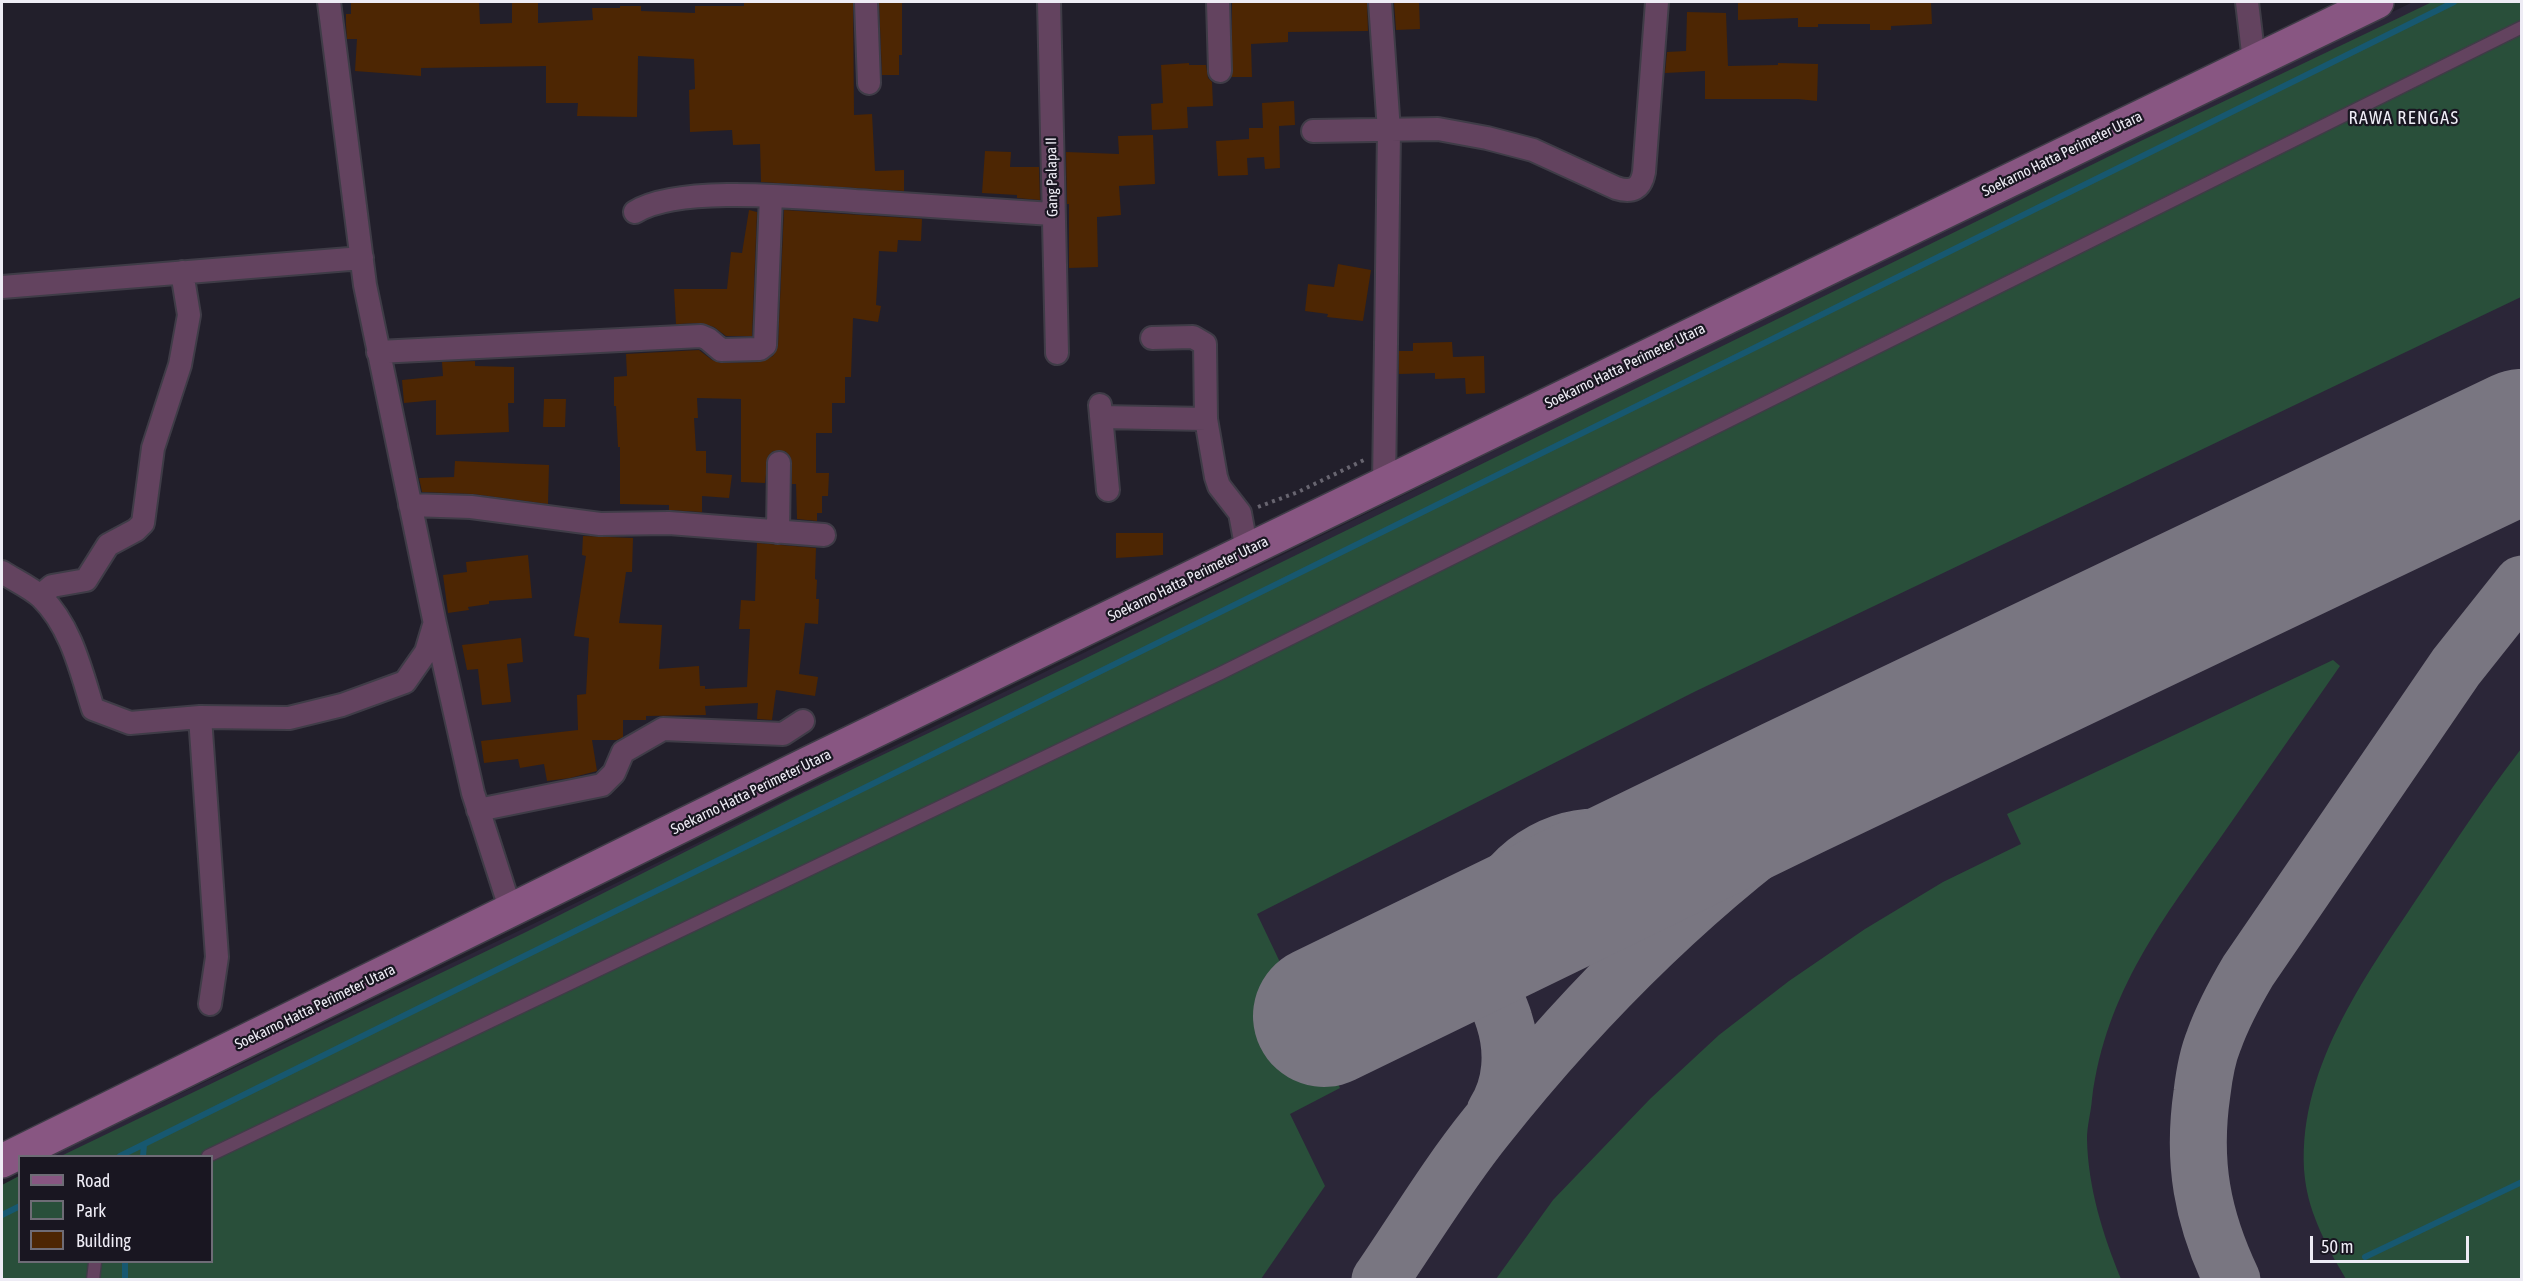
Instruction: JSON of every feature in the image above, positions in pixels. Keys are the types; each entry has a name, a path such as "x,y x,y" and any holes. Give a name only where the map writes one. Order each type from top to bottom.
{"main road":[{"name":"Soekarno Hatta Perimeter Utara","path":"2,1161 809,763 1247,551 1384,468 2377,2"}],"street":[{"path":"329,2 362,258 378,352 435,624 478,810 511,910"},
{"path":"866,2 869,83"},
{"name":"Gang Palapa II","path":"1049,2 1052,214 1057,353"},
{"path":"1218,2 1220,71"},
{"path":"1380,2 1389,130 1384,468"},
{"path":"1313,131 1438,129 1533,150 1616,188 1627,191 1636,189 1642,182 1644,172 1657,2"},
{"path":"2247,2 2254,61"},
{"path":"635,212 643,207 693,196 771,196 1052,214"},
{"path":"378,352 701,336 721,350 760,349 765,345 771,196"},
{"path":"2,286 362,258"},
{"path":"40,596 52,586 86,580 108,545 136,530 143,523 153,448 180,365 189,315 182,272"},
{"path":"1152,338 1192,337 1204,344 1206,419 1219,486 1240,513 1247,551"},
{"path":"1108,490 1100,410 1206,419"},
{"path":"778,532 779,463"},
{"path":"410,505 471,507 600,524 669,523 824,535"},
{"path":"2,572 40,596 56,615 74,649 93,710 130,723 200,717 289,718 342,705 405,682 426,652 435,624"},
{"path":"200,717 217,957 210,1004"},
{"path":"478,810 602,785 614,773 623,752 663,729 783,734 803,721"},
{"path":"783,734 809,763"}],"lane":[{"path":"210,1155 1221,673 2522,27"},
{"path":"93,1280 95,1263"}],"path":[{"path":"1240,513 1298,492 1345,468 1384,468"}],"shaded area":[{"path":"2413,2 2521,2 2521,1279 57,1280 213,1263 213,1155 53,1155 533,924 2123,141"}],"green space":[{"path":"2432,2 2521,2 2521,297 1694,692 1257,914 1340,1088 1290,1114 1325,1186 1261,1279 2,1279 2,1185 18,1177 18,1263 213,1263 213,1155 63,1155 526,932 794,797 1078,662 2124,149"},
{"path":"2333,660 2340,666 2159,927 2140,958 2110,1024 2099,1060 2087,1139 2093,1193 2108,1245 2121,1279 1496,1279 1553,1200 1650,1099 1719,1035 1789,981 1865,929 1943,882 2021,844 2007,814"},
{"path":"2521,749 2521,1279 2346,1279 2315,1218 2305,1179 2305,1140 2311,1101 2322,1064 2338,1028 2377,959 2469,821"}],"building":[{"path":"351,2 479,2 480,24 512,23 512,2 538,2 538,23 593,20 592,8 620,8 620,6 641,6 641,11 695,13 695,6 744,6 744,2 853,2 854,115 872,114 875,171 904,170 904,191 761,182 760,144 733,145 732,130 690,132 689,90 695,89 694,59 638,56 637,117 577,116 578,103 546,103 546,66 421,68 421,76 355,71 357,39 347,39 346,25 346,14 351,14"},
{"path":"879,2 902,2 902,55 899,55 899,75 882,75"},
{"path":"1367,2 1368,31 1288,32 1288,42 1251,44 1252,77 1232,77 1232,3"},
{"path":"1394,2 1419,2 1420,29 1396,30"},
{"path":"1738,2 1931,2 1932,24 1891,26 1891,30 1870,30 1870,24 1818,24 1818,27 1798,27 1798,18 1738,20"},
{"path":"1687,12 1726,13 1728,66 1778,65 1778,63 1818,64 1817,101 1705,99 1705,71 1665,73 1667,52 1686,51"},
{"path":"1189,63 1189,65 1206,65 1208,78 1212,82 1213,106 1187,107 1188,128 1152,130 1151,104 1163,103 1161,65"},
{"path":"1294,101 1295,125 1279,126 1280,168 1265,169 1264,157 1247,158 1248,175 1218,176 1216,141 1249,139 1249,128 1263,128 1262,103"},
{"path":"1153,135 1155,184 1119,186 1121,215 1097,217 1098,267 1069,268 1066,152 1119,154 1118,136"},
{"path":"985,151 1011,152 1010,167 1039,167 1040,200 1017,198 1017,195 982,193"},
{"path":"749,210 757,212 752,336 726,336 714,327 701,323 676,324 674,289 727,289 731,252 742,253"},
{"path":"784,210 922,219 921,241 898,240 897,252 879,251 876,305 881,306 878,322 853,318 851,377 845,377 845,403 832,403 832,433 816,433 816,473 829,473 828,496 822,496 822,513 817,513 817,521 797,519 796,484 792,484 792,463 785,451 773,451 768,456 765,483 741,482 741,399 697,398 698,418 694,418 696,451 706,451 706,473 732,475 729,498 702,496 702,512 669,510 669,505 620,504 620,447 618,447 616,406 614,406 614,377 627,376 626,354 699,350 712,360 721,363 760,362 773,356 778,346"},
{"path":"1338,264 1371,270 1363,321 1327,317 1328,314 1305,311 1308,284 1334,287"},
{"path":"1452,342 1453,357 1484,356 1485,393 1466,394 1465,378 1435,379 1435,373 1399,374 1399,351 1413,351 1413,343"},
{"path":"475,361 475,366 514,367 514,403 508,403 509,432 436,435 436,400 404,403 402,380 443,376 442,362"},
{"path":"544,399 566,399 565,427 543,427"},
{"path":"455,461 549,465 548,504 473,494 422,492 419,478 454,477"},
{"path":"1116,533 1163,533 1163,555 1116,558"},
{"path":"583,536 633,538 632,572 626,572 619,623 662,625 659,669 699,666 700,686 705,686 705,689 747,687 750,629 739,629 741,600 755,601 757,543 816,548 815,579 817,580 816,599 819,599 818,624 805,623 799,674 818,677 815,696 776,690 772,720 757,719 758,703 705,706 706,715 646,716 646,720 623,720 623,737 617,740 592,740 597,771 570,778 547,781 544,764 520,768 518,759 484,763 481,741 578,730 577,695 586,694 589,638 574,636 586,556 582,555"},
{"path":"528,555 532,598 489,601 489,604 468,607 469,610 448,613 443,575 467,572 466,562"},
{"path":"521,638 523,662 507,664 511,702 482,705 478,669 467,670 462,645"}],"waterway":[{"path":"122,1155 2454,2"},
{"path":"143,1155 144,1145"},
{"path":"2365,1257 2522,1182"},
{"path":"2,1215 18,1207"},
{"path":"125,1263 125,1280"}],"taxiway":[{"path":"2232,1280 2213,1234 2199,1166 2199,1118 2203,1087 2208,1060 2218,1031 2248,971 2456,667 2522,584"},
{"path":"1380,1280 1445,1183 1486,1127 1563,1035 1647,949 1737,869 1832,796 2013,685"},
{"path":"1495,1112 1505,1091 1510,1056 1502,1014 1484,969 1483,949 1490,909 1511,876 1526,862 1561,843 1580,838 1600,837 1642,843 1675,841 1793,788"}],"runway":[{"path":"1324,1016 1793,788 2522,440"}],"district":[{"name":"RAWA RENGAS","path":"2404,118"}]}
